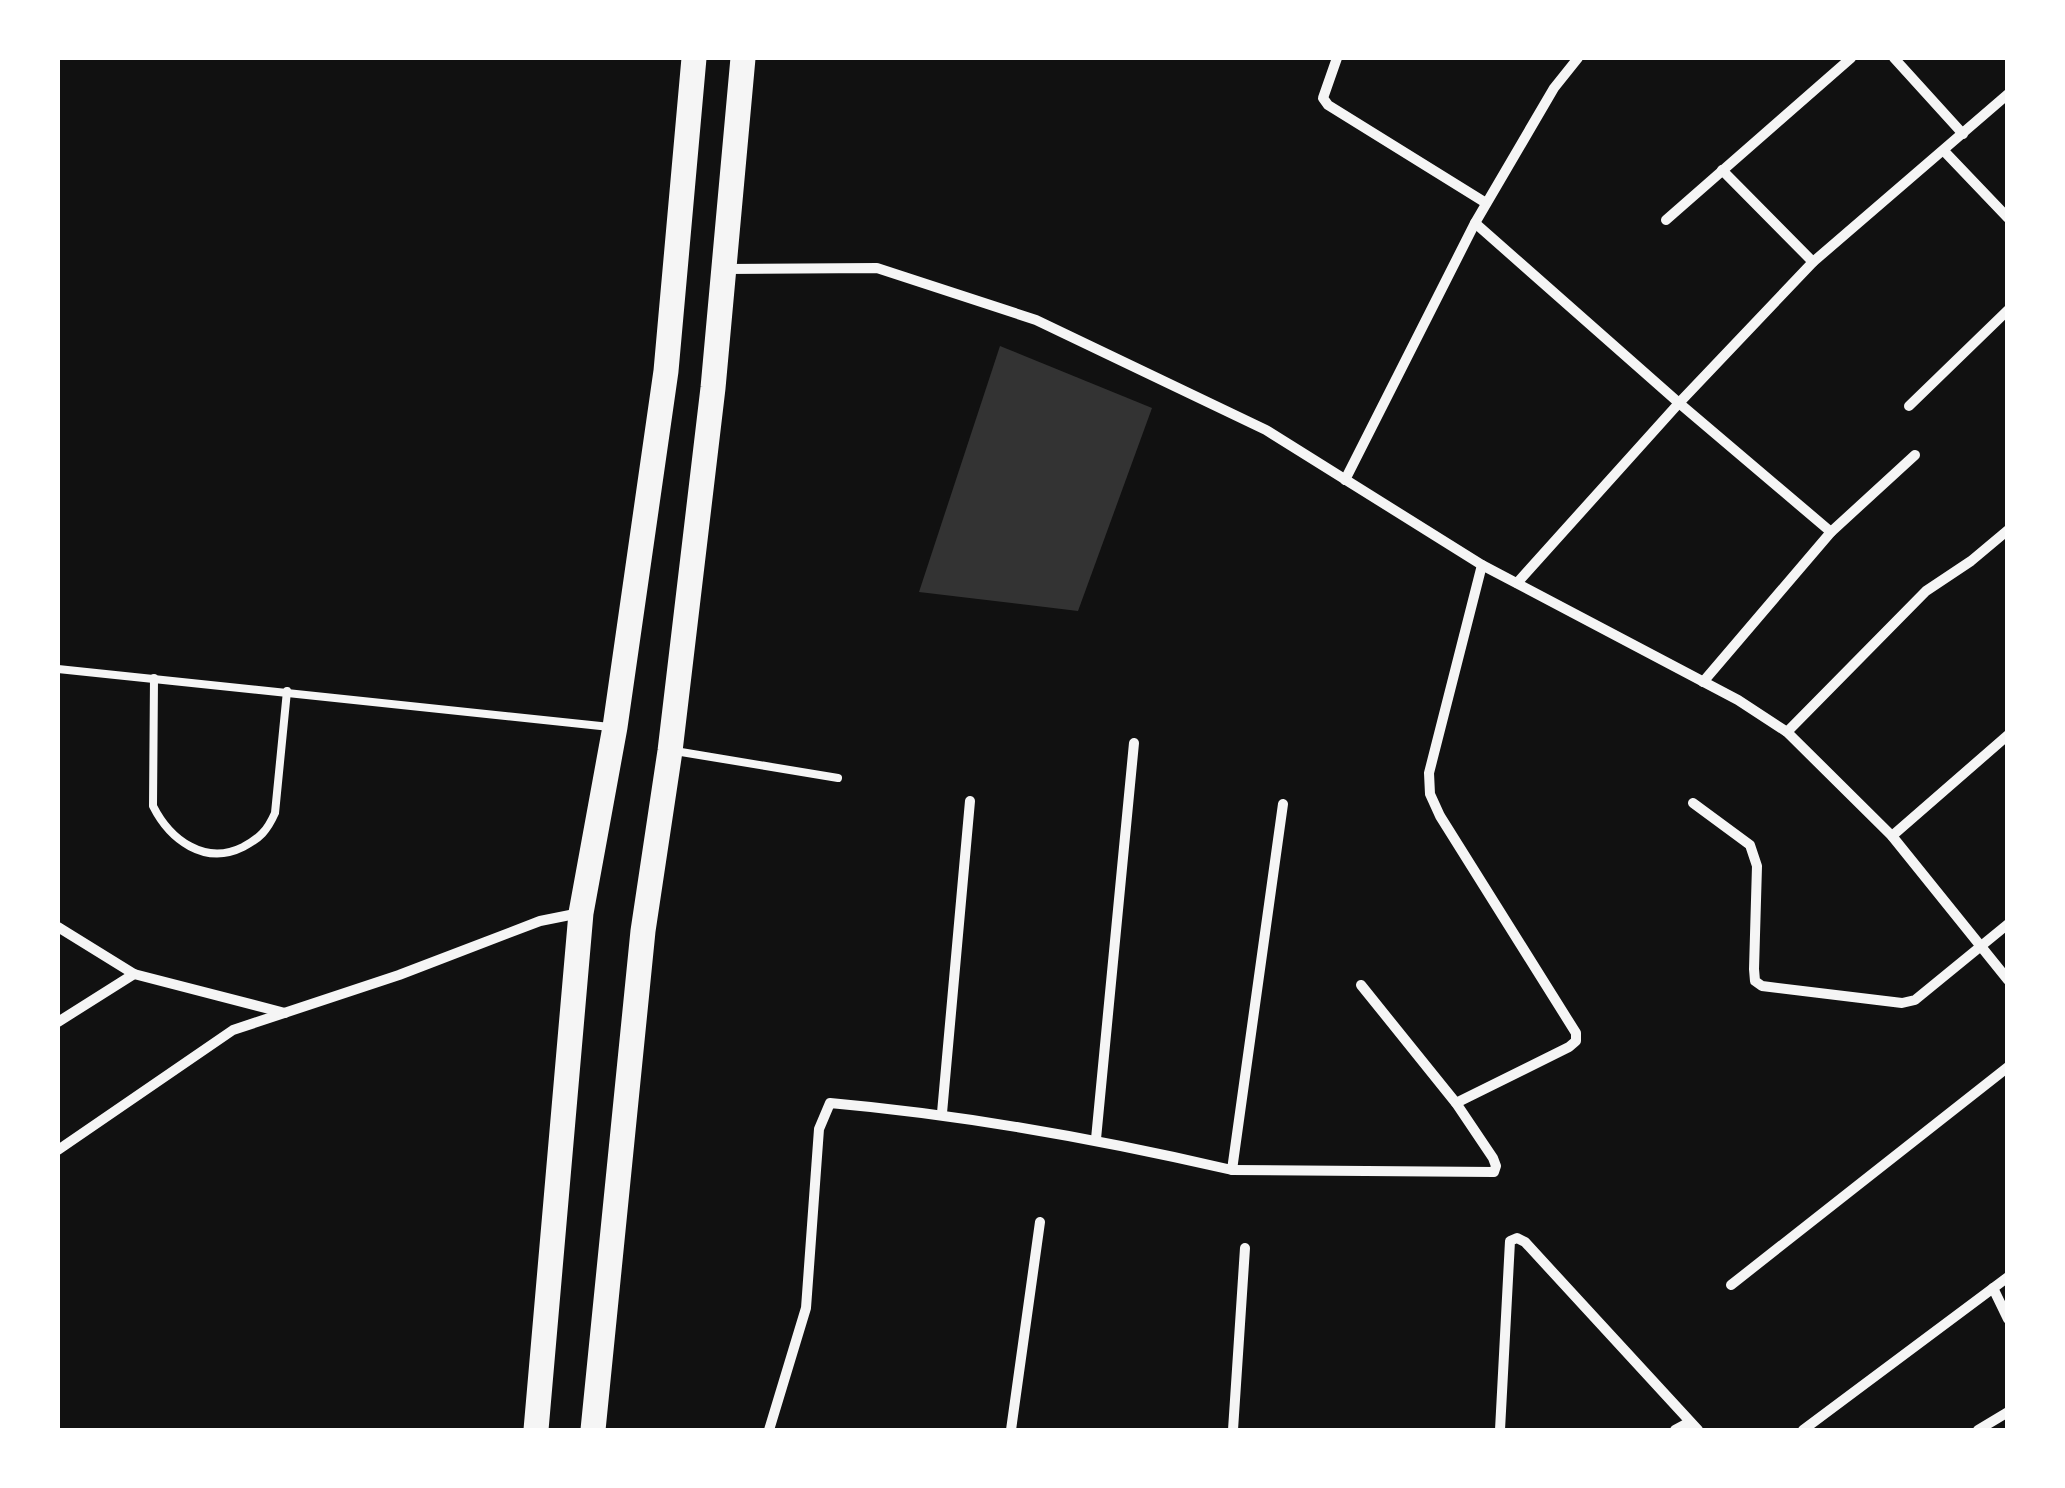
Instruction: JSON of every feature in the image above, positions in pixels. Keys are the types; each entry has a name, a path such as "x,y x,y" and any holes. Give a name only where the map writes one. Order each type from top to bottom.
{"main road":[{"path":"536,1430 581,913 615,727 666,371 694,58"},
{"path":"593,1430 643,931 670,751 744,58"}],"street":[{"path":"1337,58 1323,98 1328,106 1486,203"},
{"path":"1345,480 1486,203 1554,88 1578,58"},
{"path":"1666,220 1851,58"},
{"path":"1894,58 1963,134"},
{"path":"1517,583 1813,262 2008,94"},
{"path":"1944,151 2008,218"},
{"path":"1722,170 1813,262"},
{"path":"1475,223 1831,532"},
{"path":"724,269 877,268 1036,320 1266,430 1482,565 1703,682 1788,732 1892,836 2008,980"},
{"path":"1909,406 2008,310"},
{"path":"1703,682 1831,532 1915,455"},
{"path":"1788,732 1926,590 1972,561 2008,530"},
{"path":"1456,1103 1569,1048 1576,1041 1576,1033 1430,794 1429,773 1482,565"},
{"path":"1892,836 2008,735"},
{"path":"1096,1139 1134,743"},
{"path":"942,1113 970,801"},
{"path":"1693,803 1750,845 1754,854 1754,968 1755,981 1762,986 1902,1003 1926,994 2008,924"},
{"path":"1232,1170 1283,804"},
{"path":"58,1150 234,1030 399,975 540,921 581,913"},
{"path":"58,927 134,974 286,1013"},
{"path":"58,1022 134,974"},
{"path":"769,1430 806,1308 819,1129 830,1102 942,1113 1096,1139 1232,1170 1494,1172 1493,1158 1456,1103 1361,985"},
{"path":"1731,1285 2008,1067"},
{"path":"1011,1430 1040,1222"},
{"path":"1500,1430 1510,1241 1517,1238 1525,1242 1694,1426"},
{"path":"1233,1430 1245,1248"},
{"path":"1803,1430 2008,1277"},
{"path":"1993,1288 2008,1319"},
{"path":"1978,1430 2008,1412"},
{"path":"1675,1430 1694,1426"}],"lane":[{"path":"58,669 615,727"},
{"path":"154,678 153,806 174,836 205,854 218,856 259,838 275,814 288,690"},
{"path":"670,751 838,778"}],"shaded area":[{"path":"1000,346 1152,408 1078,611 919,592"}]}
